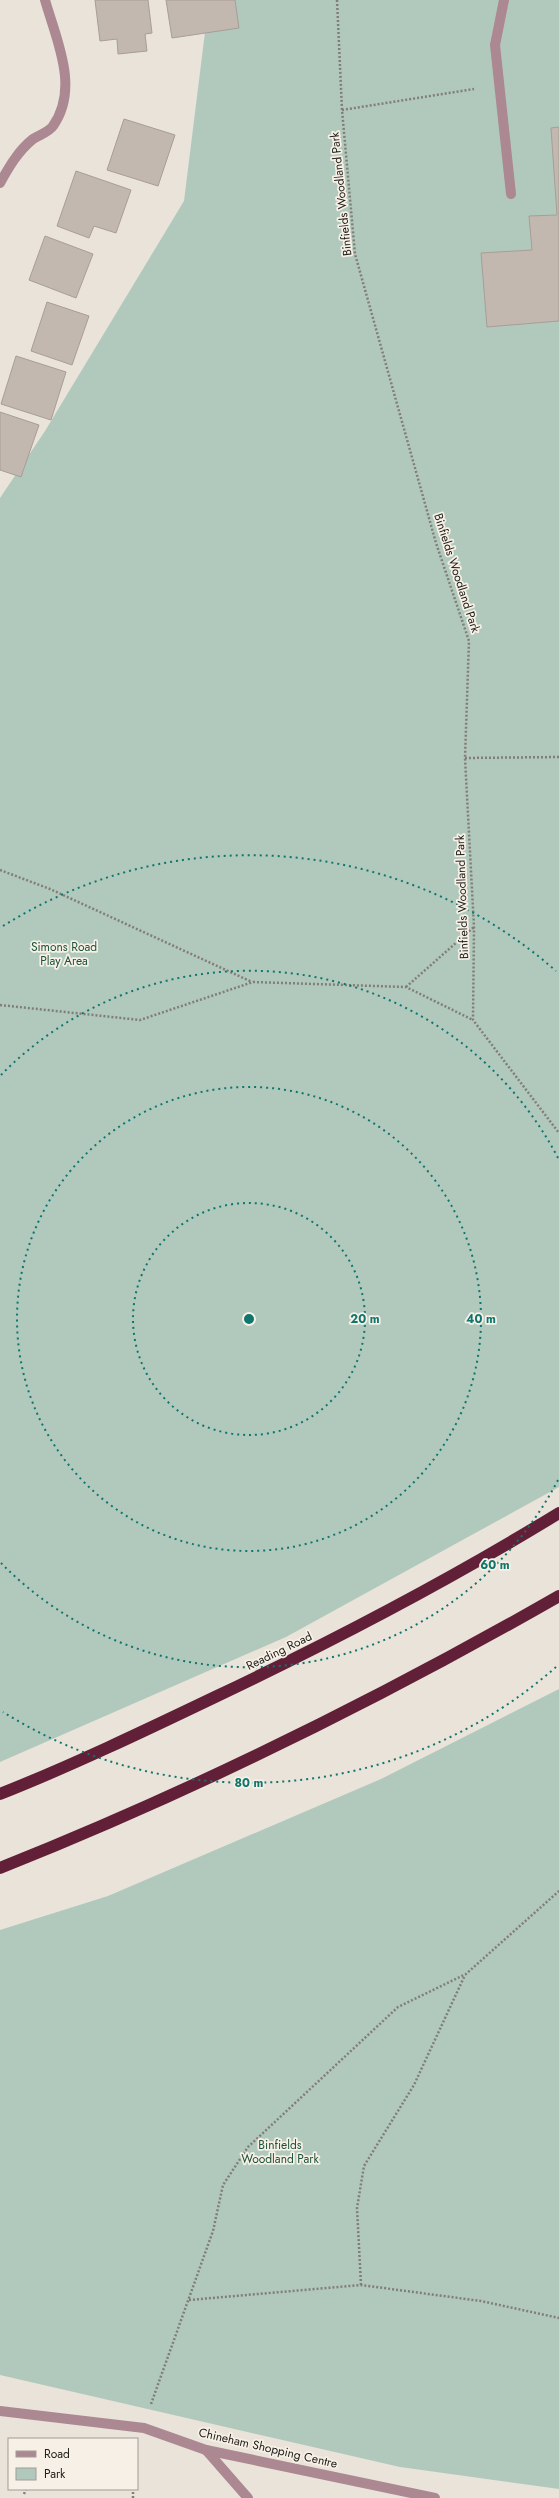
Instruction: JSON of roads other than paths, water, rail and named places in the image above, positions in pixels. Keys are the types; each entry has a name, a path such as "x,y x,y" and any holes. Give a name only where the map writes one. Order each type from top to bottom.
{"highway":[{"name":"Reading Road","path":"0,1794 122,1742 365,1624 459,1573 559,1513"},
{"path":"0,1868 89,1832 227,1770 361,1704 473,1645 559,1596"}],"street":[{"path":"0,183 17,155 32,140 52,127 63,104 66,79 45,0"},
{"path":"504,0 495,46 498,86 511,194"},
{"name":"Chineham Shopping Centre","path":"0,2411 144,2428 206,2450 435,2498"},
{"path":"206,2450 248,2498"}],"park label":[{"name":"Simons Road Play Area","path":"64,954"},
{"name":"Binfields Woodland Park","path":"280,2152"}]}
